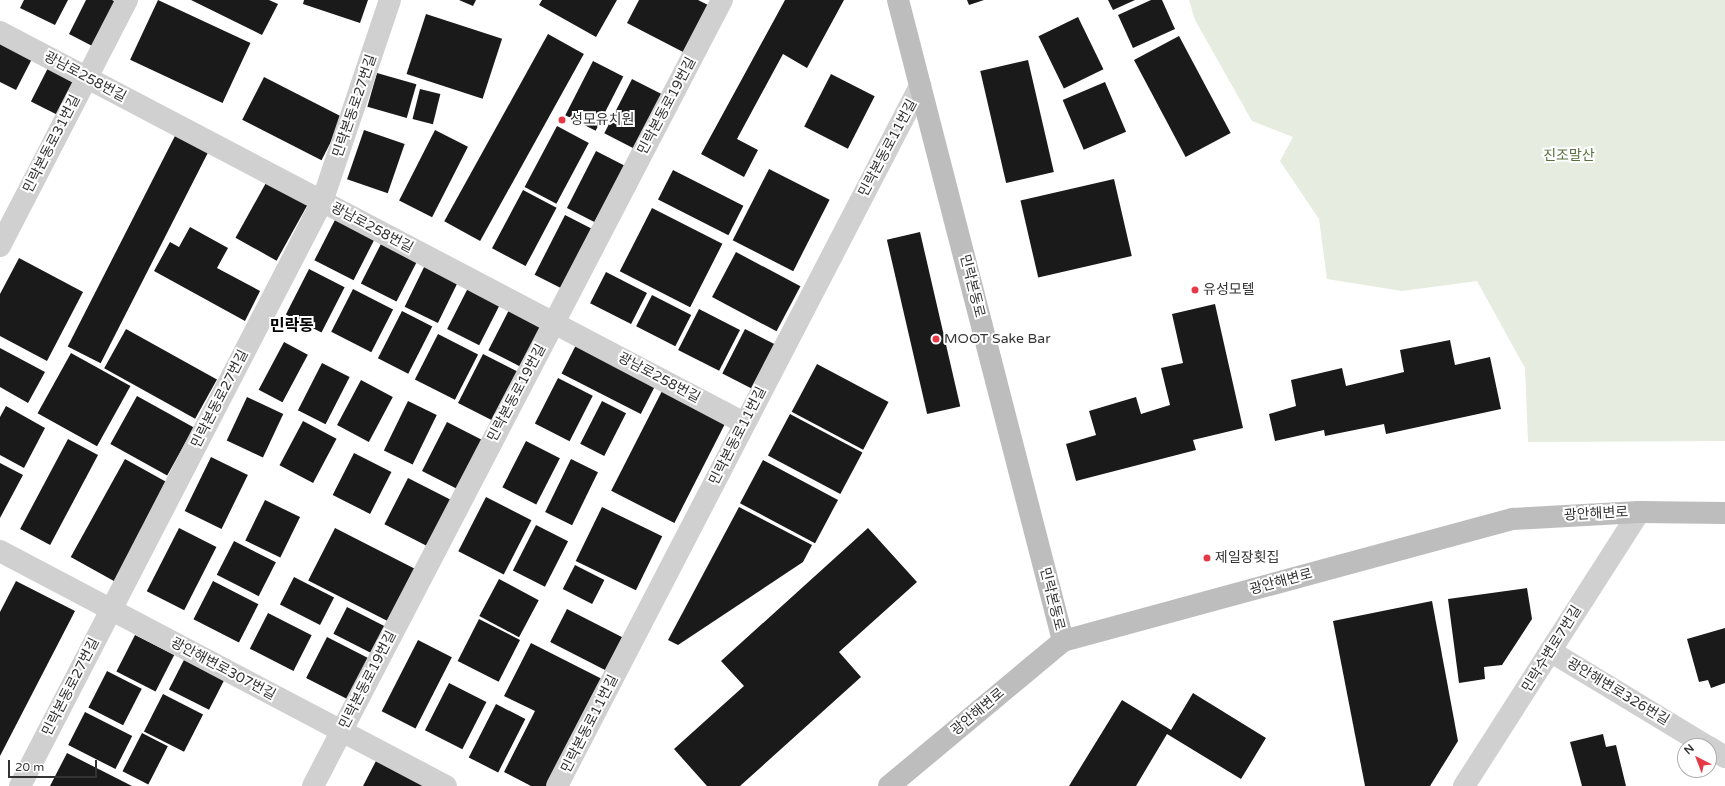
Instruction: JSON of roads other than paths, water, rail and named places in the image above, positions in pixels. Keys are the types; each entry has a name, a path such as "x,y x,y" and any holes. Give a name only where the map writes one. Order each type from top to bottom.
{"main road":[{"name":"민락본동로","path":"898,0 1063,641"},
{"name":"광안해변로","path":"889,786 1063,641 1513,519 1638,512 1725,513"}],"street":[{"name":"민락본동로31번길","path":"0,246 127,0"},
{"name":"민락본동로27번길","path":"20,786 322,202 390,0"},
{"name":"민락본동로19번길","path":"313,786 722,0"},
{"name":"광남로258번길","path":"0,32 744,423"},
{"name":"민락본동로11번길","path":"558,786 744,423 920,86"},
{"name":"민락수변로7번길","path":"1464,786 1638,512"},
{"name":"광안해변로307번길","path":"0,551 446,786"},
{"name":"광안해변로326번길","path":"1550,651 1693,738"}],"place":[{"name":"성모유치원","path":"562,120"},
{"name":"유성모텔","path":"1195,290"},
{"name":"MOOT Sake Bar","path":"936,339"},
{"name":"제일장횟집","path":"1207,558"}],"district":[{"name":"민락동","path":"292,326"}],"park label":[{"name":"진조말산","path":"1569,156"}]}
